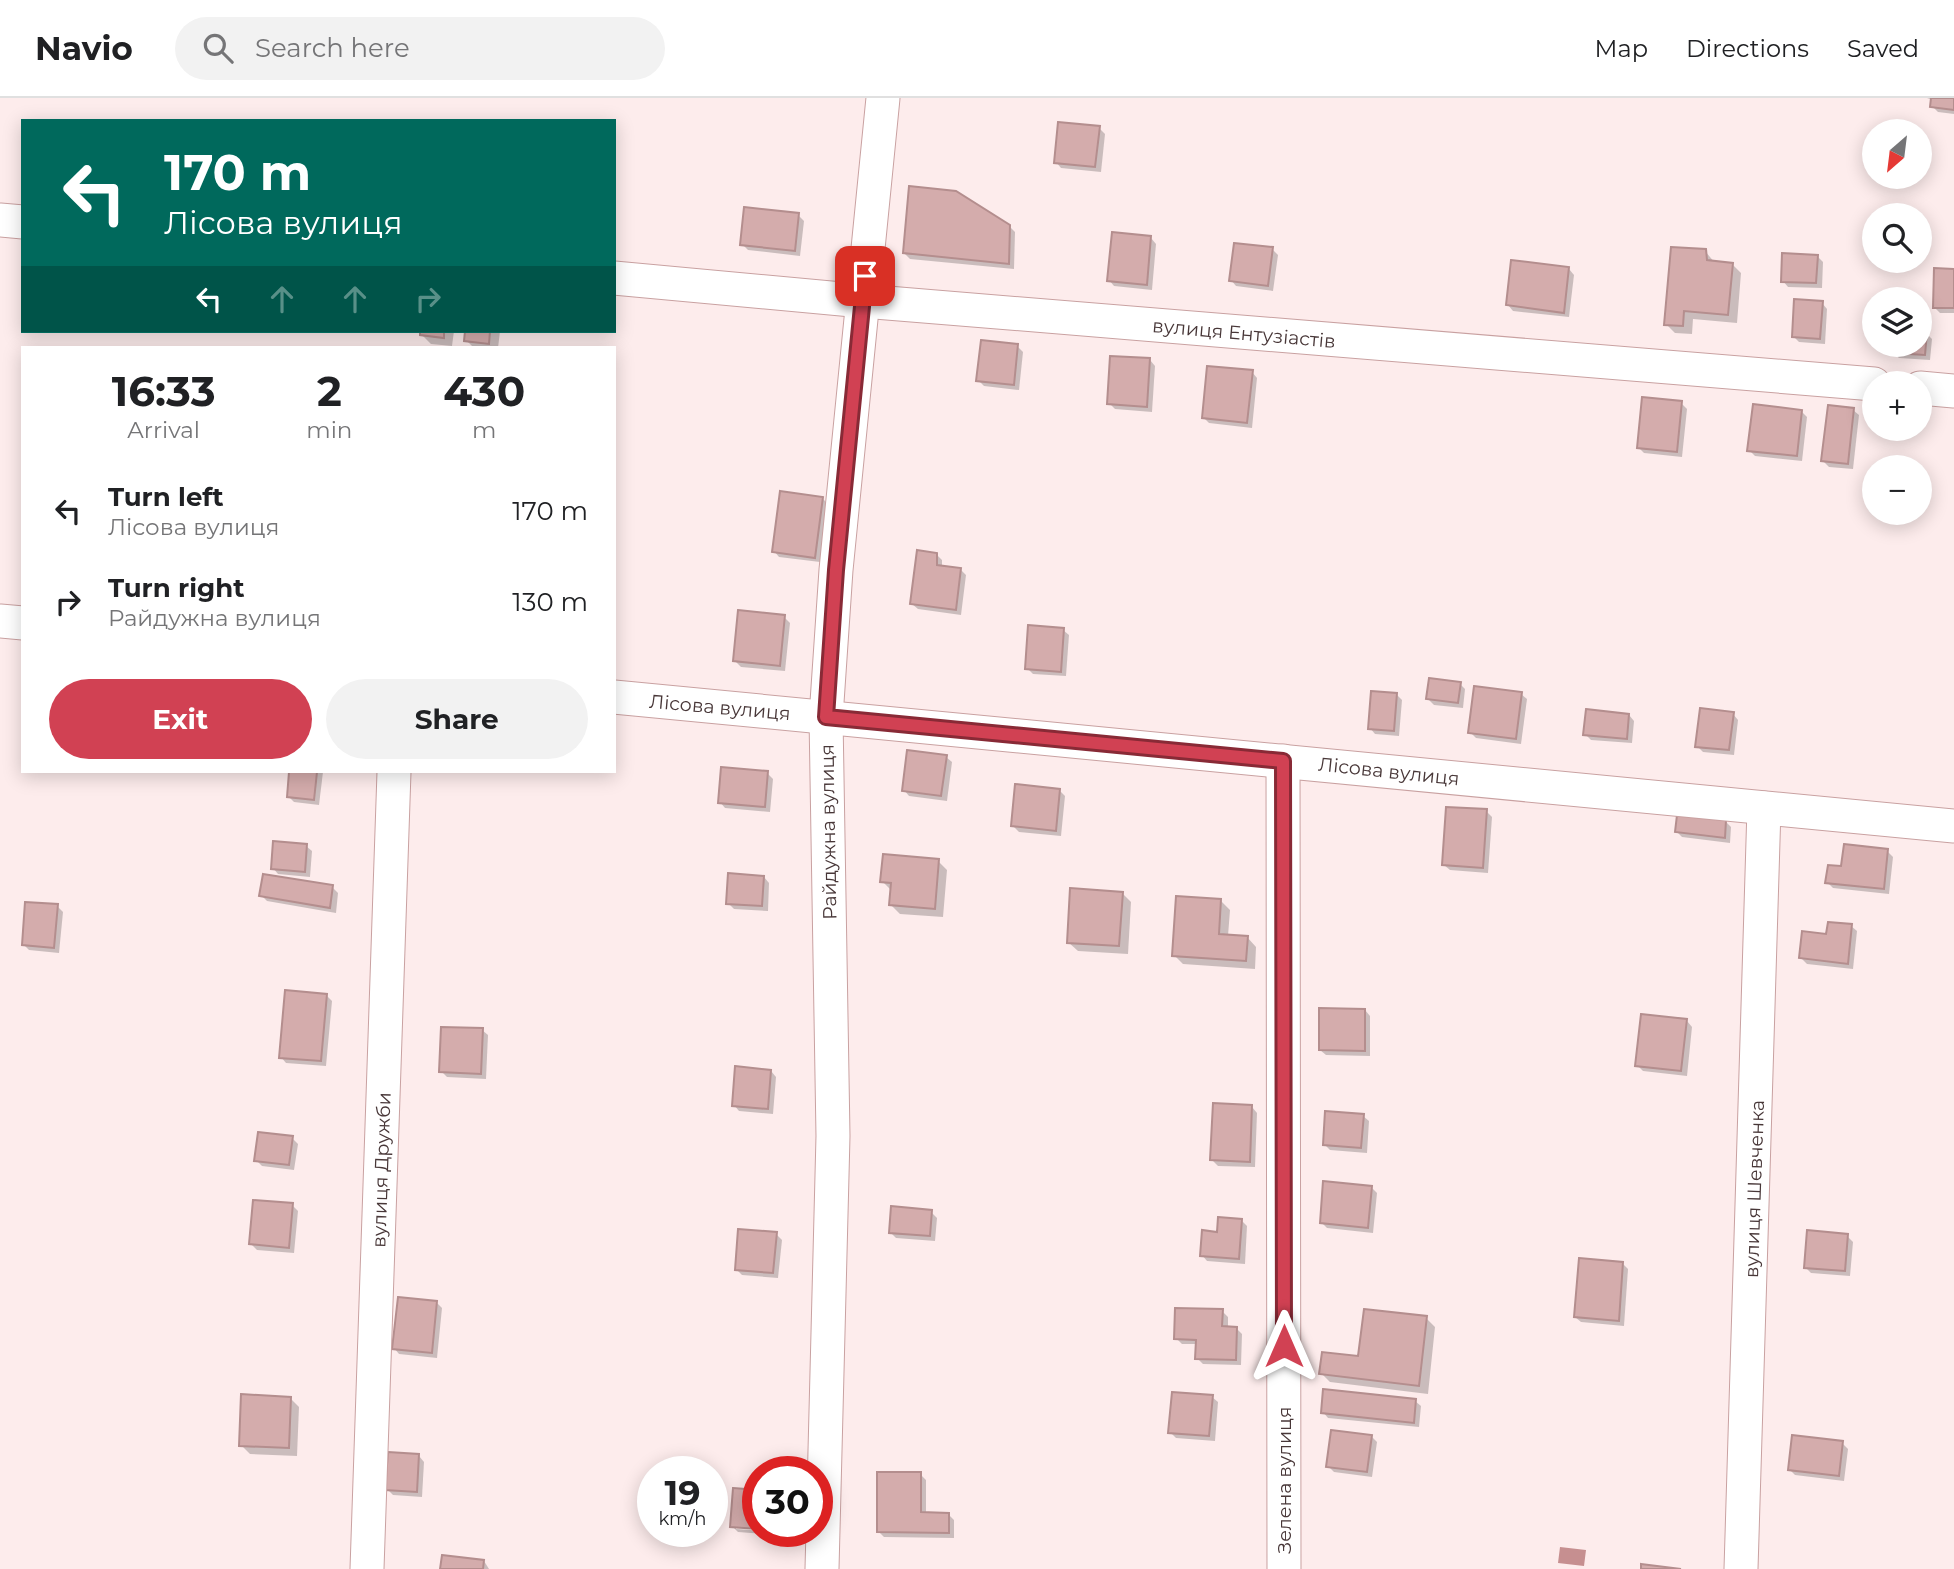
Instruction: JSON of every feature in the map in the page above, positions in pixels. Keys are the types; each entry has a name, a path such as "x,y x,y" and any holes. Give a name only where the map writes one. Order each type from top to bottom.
{"street":[{"name":"Райдужна вулиця","path":"822,1569 833,1136 826,717 836,570 883,98"},
{"path":"0,220 21,222"},
{"name":"вулиця Ентузіастів","path":"616,278 1862,383"},
{"path":"1932,389 1954,391"},
{"path":"0,621 21,623"},
{"name":"Лісова вулиця","path":"616,697 1954,826"},
{"name":"Зелена вулиця","path":"1283,761 1284,1569"},
{"name":"вулиця Дружби","path":"367,1569 394,773"},
{"name":"вулиця Шевченка","path":"1741,1569 1764,808"}],"shaded area":[{"path":"1560,1547 1586,1550 1584,1566 1558,1563"}],"building":[{"path":"1931,98 1954,98 1954,110 1930,107"},
{"path":"1058,122 1100,126 1095,167 1054,163"},
{"path":"909,186 956,191 1010,225 1009,264 903,253"},
{"path":"744,207 799,213 795,251 740,245"},
{"path":"1112,232 1151,236 1147,285 1107,281"},
{"path":"1234,243 1273,247 1268,286 1229,281"},
{"path":"1671,247 1706,249 1707,260 1733,263 1728,315 1684,311 1683,326 1664,325"},
{"path":"1782,253 1818,255 1816,283 1781,282"},
{"path":"1511,260 1569,267 1564,313 1506,305"},
{"path":"1934,268 1954,269 1954,308 1933,308"},
{"path":"1794,299 1823,301 1820,339 1792,337"},
{"path":"444,333 444,338 420,335"},
{"path":"465,333 490,333 489,344 464,341"},
{"path":"981,340 1018,344 1014,385 976,381"},
{"path":"1110,356 1150,358 1147,407 1107,404"},
{"path":"1207,366 1253,370 1247,423 1202,418"},
{"path":"1642,397 1682,401 1677,452 1637,448"},
{"path":"1753,404 1802,410 1797,456 1747,451"},
{"path":"1828,405 1854,408 1848,464 1821,461"},
{"path":"780,491 823,497 815,558 772,552"},
{"path":"917,550 937,553 937,565 961,568 956,610 910,604"},
{"path":"738,610 785,615 780,666 733,661"},
{"path":"1028,625 1064,628 1061,672 1025,669"},
{"path":"1429,678 1461,682 1458,703 1426,699"},
{"path":"1474,686 1522,692 1516,739 1468,733"},
{"path":"1371,691 1397,693 1394,731 1368,729"},
{"path":"1700,708 1734,712 1729,750 1695,747"},
{"path":"1586,709 1629,714 1627,739 1583,735"},
{"path":"907,750 947,755 941,796 902,791"},
{"path":"721,767 768,771 765,807 718,803"},
{"path":"289,773 317,773 314,800 287,797"},
{"path":"1015,784 1060,789 1056,831 1011,826"},
{"path":"1446,807 1487,809 1483,868 1442,865"},
{"path":"1677,815 1726,820 1725,838 1675,832"},
{"path":"273,841 307,844 305,872 271,869"},
{"path":"1844,844 1888,849 1884,889 1825,883 1828,865 1841,866"},
{"path":"883,854 939,859 935,909 889,905 891,883 880,882"},
{"path":"728,873 764,876 762,906 726,904"},
{"path":"263,874 333,885 330,908 259,896"},
{"path":"1070,888 1123,892 1119,946 1067,943"},
{"path":"1176,896 1221,899 1219,934 1248,936 1246,961 1172,956"},
{"path":"25,902 58,904 54,948 22,945"},
{"path":"1828,922 1852,924 1848,964 1799,958 1802,931 1826,934"},
{"path":"285,990 327,994 321,1061 279,1058"},
{"path":"1319,1008 1365,1009 1365,1051 1319,1050"},
{"path":"1641,1014 1687,1019 1681,1071 1635,1066"},
{"path":"441,1027 483,1028 481,1074 439,1072"},
{"path":"735,1066 771,1070 768,1109 732,1106"},
{"path":"1213,1103 1252,1105 1250,1162 1210,1160"},
{"path":"1325,1111 1364,1114 1361,1148 1323,1145"},
{"path":"258,1132 293,1136 289,1165 254,1161"},
{"path":"1323,1181 1372,1186 1368,1228 1320,1223"},
{"path":"253,1200 293,1203 289,1248 249,1244"},
{"path":"891,1206 932,1210 930,1236 889,1233"},
{"path":"1218,1217 1242,1219 1239,1259 1200,1256 1202,1230 1217,1232"},
{"path":"738,1229 777,1232 773,1273 735,1270"},
{"path":"1807,1230 1848,1234 1845,1271 1804,1268"},
{"path":"1579,1258 1623,1262 1619,1321 1574,1317"},
{"path":"398,1297 437,1301 432,1353 392,1349"},
{"path":"1175,1308 1223,1309 1222,1326 1237,1327 1236,1360 1195,1359 1196,1340 1174,1339"},
{"path":"1364,1309 1427,1316 1419,1386 1319,1374 1322,1352 1358,1356"},
{"path":"1323,1389 1416,1399 1414,1423 1321,1413"},
{"path":"1172,1392 1213,1395 1209,1436 1168,1433"},
{"path":"241,1394 291,1397 289,1448 239,1446"},
{"path":"1331,1430 1372,1435 1367,1472 1326,1467"},
{"path":"1792,1435 1843,1441 1839,1476 1788,1470"},
{"path":"388,1452 419,1454 417,1492 385,1490"},
{"path":"877,1472 921,1472 921,1512 949,1513 949,1533 877,1532"},
{"path":"733,1488 742,1489 742,1528 730,1527"},
{"path":"442,1555 484,1560 483,1569 440,1569"},
{"path":"1641,1564 1681,1569 1641,1569"}],"route":[{"path":"865,276 836,570 826,717 1283,761 1284,1346"}]}
